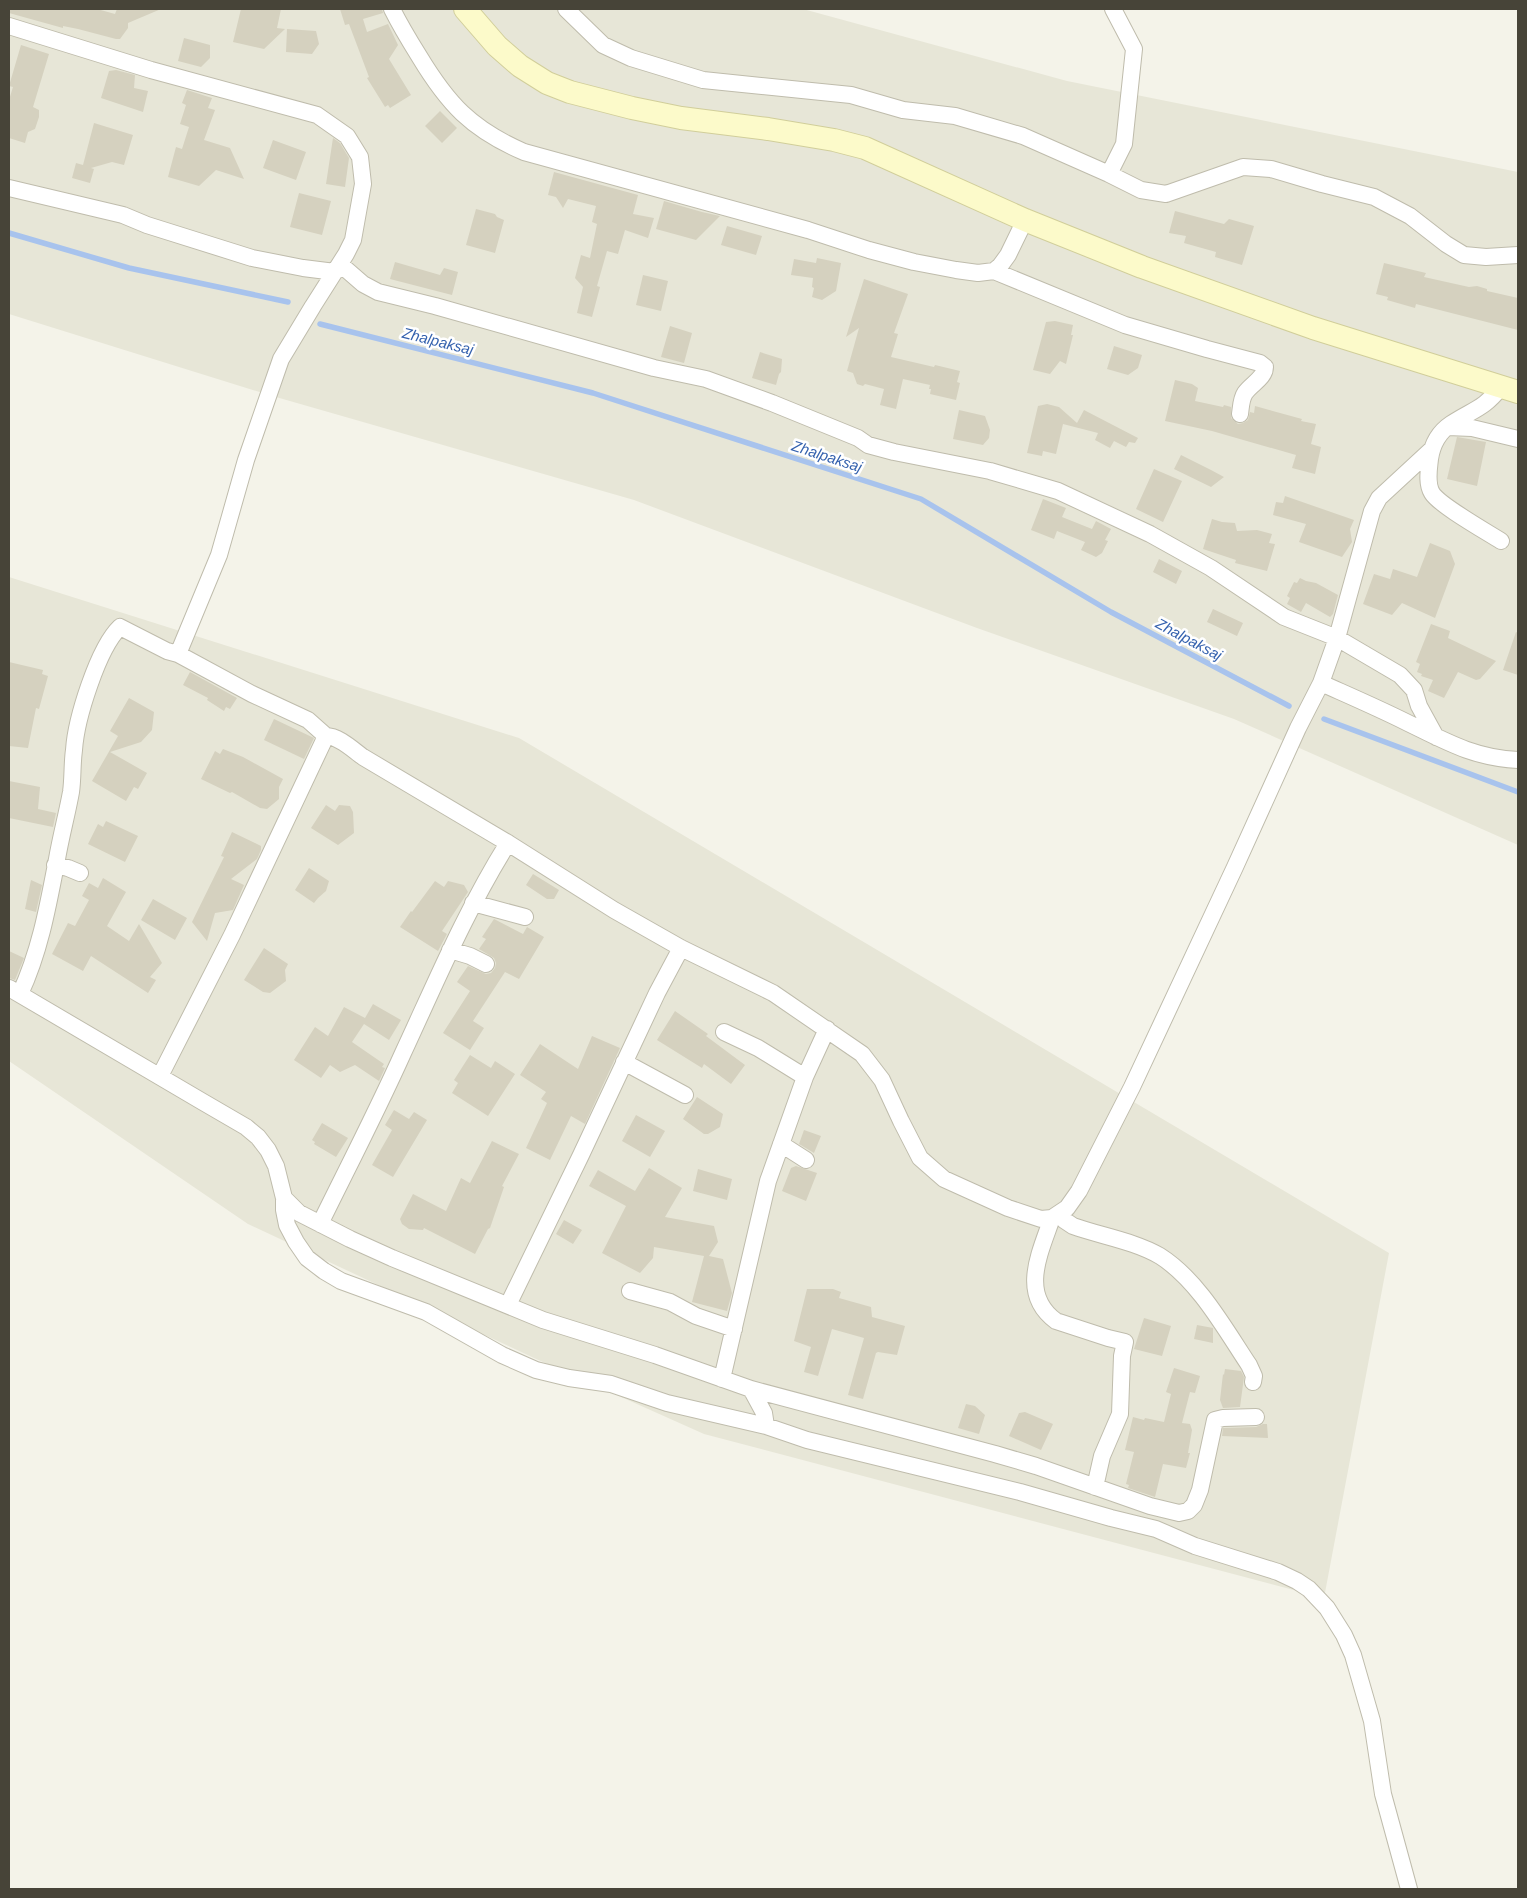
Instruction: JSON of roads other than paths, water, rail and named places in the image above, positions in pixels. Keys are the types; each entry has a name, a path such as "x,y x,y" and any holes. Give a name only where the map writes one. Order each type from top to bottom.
{"main road":[{"path":"464,9 497,46 520,66 547,83 570,92 681,118 768,129 834,140 866,148 1025,220 1225,298 1330,334 1509,390"}],"street":[{"path":"392,9 442,92 478,127 507,145 532,154 808,230 869,250 914,262 978,273 994,271 1125,325 1260,363 1265,367 1265,373 1245,392 1240,414"},
{"path":"566,9 603,45 630,58 703,80 851,95 903,110 955,116 1023,136 1141,190 1166,194 1243,167 1271,168 1322,184 1374,197 1410,216 1446,244 1464,255 1486,257 1518,255"},
{"path":"1109,174 1124,144 1134,49 1113,9"},
{"path":"9,26 151,70 317,115 348,136 360,157 363,184 353,240 338,268 281,360 246,460 219,555 178,654"},
{"path":"9,188 123,215 147,225 252,258 303,268 338,268 378,292 435,306 654,368 706,379 772,403 817,423 858,438 868,445 990,471 1058,491 1150,534 1212,568 1284,617 1337,638 1400,675 1414,690 1419,706 1436,737"},
{"path":"994,271 1008,255 1025,220"},
{"path":"1501,541 1444,505 1432,493 1428,480 1432,449 1436,440 1448,427 1509,390"},
{"path":"1448,427 1472,428 1518,439"},
{"path":"1409,1889 1383,1794 1372,1721 1353,1656 1344,1635 1327,1608 1308,1589 1296,1581 1278,1572 1195,1546 1156,1528 1111,1518 1020,1492 807,1440 766,1426 667,1404 611,1384 569,1378 536,1370 502,1356 426,1312 341,1281 324,1271 307,1258 287,1225 284,1198 276,1166 268,1150 258,1137 246,1127 14,991 39,945 71,792 74,750 85,696 114,633 120,627 168,651 178,654 252,694 308,720 326,736 332,736 363,757 508,843 614,910 682,948 773,993 862,1054 882,1080 920,1158 944,1179 1008,1208 1041,1219 1057,1215 1067,1208 1079,1191 1145,1061 1236,868 1298,728 1322,683 1337,638 1372,511 1379,498 1432,449"},
{"path":"1322,683 1478,755 1518,760"},
{"path":"160,1076 232,935 326,736"},
{"path":"320,1224 388,1088 473,903 485,879 508,843"},
{"path":"56,865 80,873"},
{"path":"473,903 524,917"},
{"path":"508,1305 581,1156 656,993 682,948"},
{"path":"450,950 470,956 486,964"},
{"path":"722,1379 768,1181 805,1077 827,1029"},
{"path":"724,1032 758,1048 805,1077"},
{"path":"624,1062 685,1095"},
{"path":"781,1144 806,1160"},
{"path":"284,1198 299,1212 320,1224 392,1258 543,1320 655,1355 751,1389 995,1454 1036,1466 1150,1506 1179,1513 1188,1511 1194,1505 1200,1490 1214,1420 1223,1418 1256,1418"},
{"path":"1057,1215 1073,1226 1136,1246 1159,1256 1180,1271 1195,1287 1244,1358 1254,1376 1254,1382"},
{"path":"1057,1215 1040,1253 1034,1281 1039,1303 1049,1316 1056,1320 1108,1338 1126,1342 1121,1370 1122,1397 1120,1414 1102,1456 1095,1487"},
{"path":"630,1291 670,1302 696,1316 734,1329"},
{"path":"751,1389 764,1413 766,1426"}],"waterway":[{"name":"Zhalpaksaj","path":"9,233 129,268 288,302"},
{"name":"Zhalpaksaj","path":"320,324 593,393 921,499 1111,612 1289,706"},
{"name":"Zhalpaksaj","path":"1324,719 1518,792"}]}
